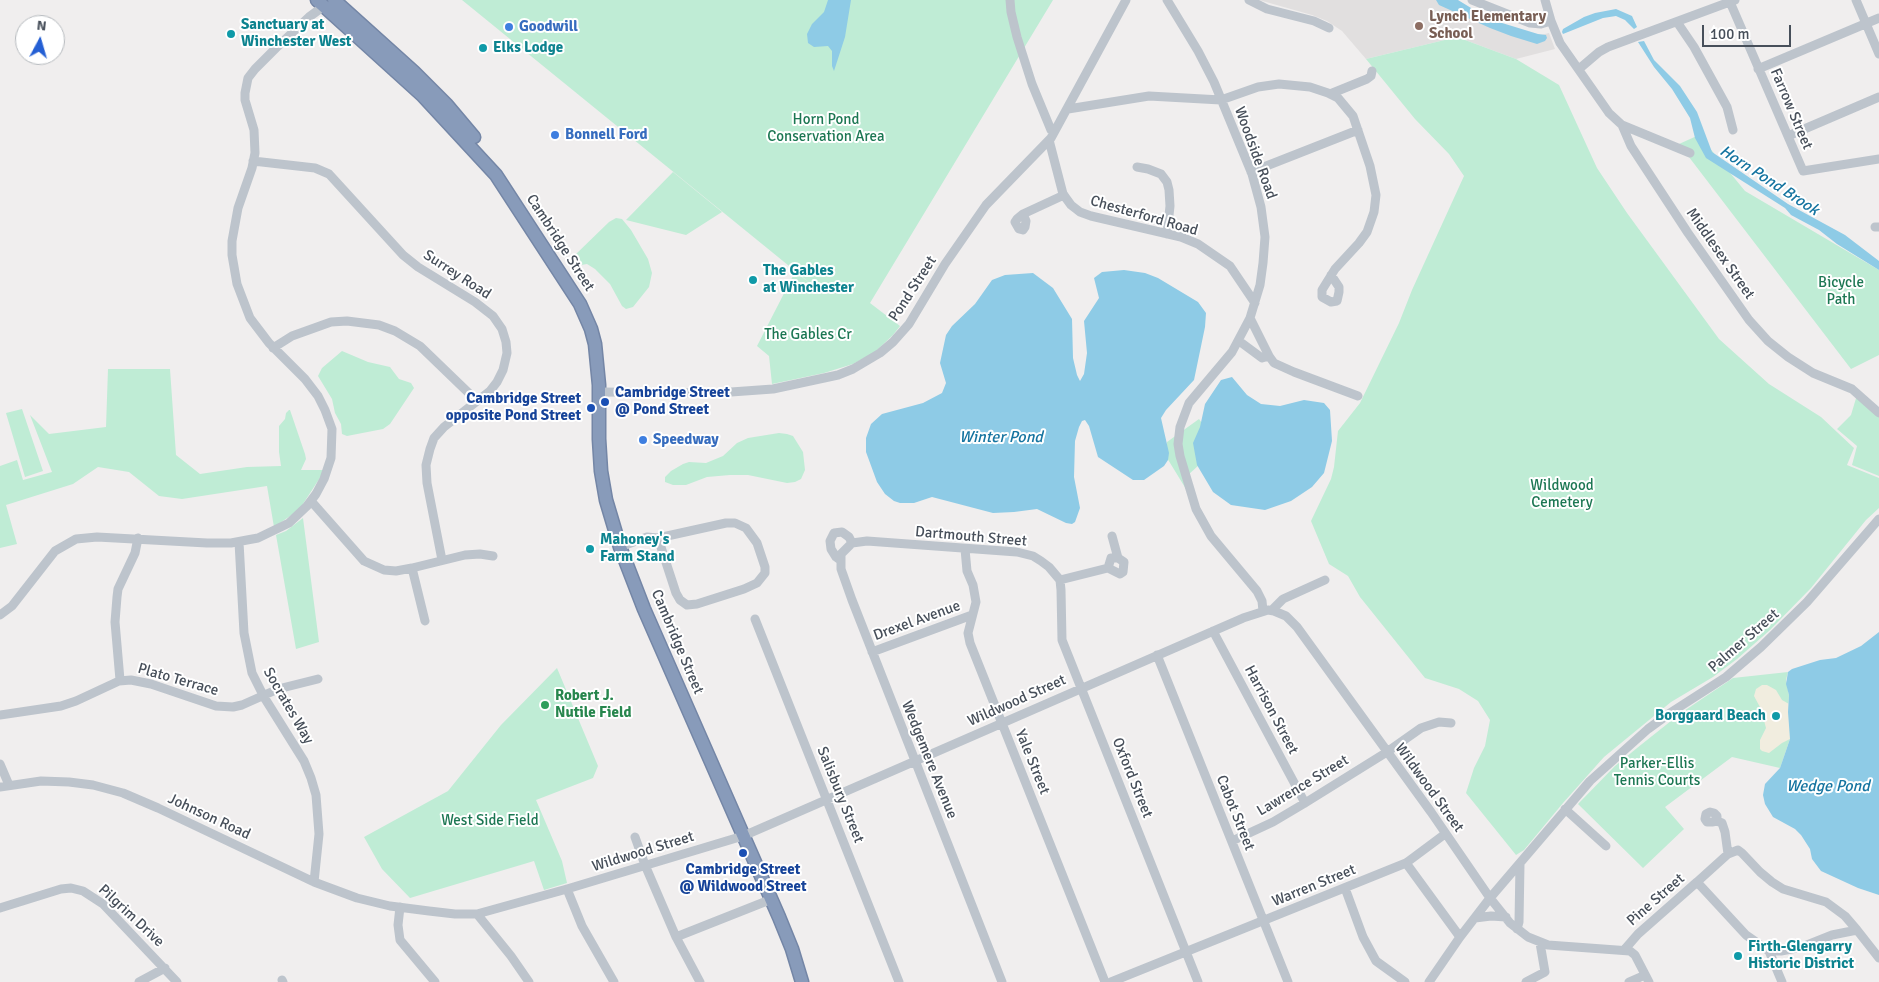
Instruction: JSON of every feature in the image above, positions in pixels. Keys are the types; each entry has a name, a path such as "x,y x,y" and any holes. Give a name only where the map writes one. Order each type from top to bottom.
{"highway":[{"name":"Cambridge Street","path":"325,2 375,44 496,175 580,304 593,336 599,392 602,471 606,500 620,547 644,609 772,898 802,982"}],"street":[{"path":"309,17 312,7 311,0"},
{"path":"1010,0 1017,37 1032,84 1052,130"},
{"name":"Pond Street","path":"599,392 754,391 819,380 848,371 887,348 909,324 945,264 986,205 1049,140 1068,109 1126,0"},
{"name":"Woodside Road","path":"1167,0 1198,51 1251,172 1261,207 1265,237 1260,285 1250,318 1238,341 1217,372 1189,403 1180,427 1178,444 1184,473 1196,509 1212,536 1257,591 1268,610"},
{"path":"1249,0 1267,9 1314,21 1329,28"},
{"path":"1472,0 1530,23 1541,24 1551,21"},
{"name":"Middlesex Street","path":"1546,0 1551,21 1560,43 1609,113 1622,125 1631,146 1688,233 1749,320 1768,341 1813,374 1852,389 1879,413"},
{"path":"1856,0 1879,54"},
{"path":"1579,68 1608,47 1732,1"},
{"name":"Farrow Street","path":"1732,1 1758,69 1803,171 1879,159"},
{"path":"0,615 12,606 55,551 66,543 76,539 91,537 207,543 239,542 258,538 277,530 299,515 311,501 324,478 332,458 332,429 326,410 305,379 256,329 243,303 237,284 232,255 232,241 238,208 253,161 255,138 245,98 248,78 265,58 325,2"},
{"path":"1758,69 1879,18"},
{"path":"1677,22 1694,47 1727,107 1733,130"},
{"path":"1330,94 1367,79 1371,76 1372,70"},
{"path":"1068,109 1149,96 1221,100 1258,87 1279,84 1310,88 1330,94 1346,105 1353,116 1370,166 1376,195 1374,212 1366,232 1331,275"},
{"path":"1788,136 1879,97"},
{"path":"1622,125 1690,154"},
{"path":"1251,172 1358,130"},
{"name":"Chesterford Road","path":"1049,140 1056,173 1064,195 1071,205 1080,212 1091,216 1167,234 1198,244 1230,266 1255,303"},
{"name":"Surrey Road","path":"253,161 315,168 329,174 403,255 418,267 475,302 493,316 502,329 507,353 503,370 497,382 490,391 444,427 434,438 430,449 426,465 427,483 442,560"},
{"path":"1138,167 1161,174 1167,182 1170,190 1170,206 1167,234"},
{"path":"1023,214 1064,195"},
{"path":"1250,318 1268,356 1274,362 1294,372 1358,396"},
{"path":"273,348 292,336 330,322 347,321 379,326 395,331 420,346 477,400"},
{"path":"1238,341 1262,358 1268,356"},
{"path":"311,501 364,561 384,570 396,571 476,554 493,556"},
{"name":"Palmer Street","path":"1430,982 1460,937 1490,898 1590,781 1640,735 1726,677 1760,648 1807,602 1879,519"},
{"path":"620,547 648,537 658,538 726,523 740,525 751,532 758,543 766,567 764,574 757,583 744,589 687,605 680,600 676,593 658,538"},
{"name":"Dartmouth Street","path":"840,560 831,549 830,541 834,533 842,532 849,537 850,545 867,541 1017,552 1033,556 1049,567 1060,580"},
{"path":"1112,536 1118,558"},
{"path":"120,680 115,622 118,589 135,553 138,538"},
{"name":"Socrates Way","path":"239,542 244,633 252,674 262,695 292,741 312,778 317,804 319,834 314,882"},
{"path":"840,560 841,554 850,545"},
{"name":"Yale Street","path":"965,549 967,571 976,595 968,633 970,643 1105,982"},
{"path":"1060,580 1108,568 1120,574 1123,572 1124,562 1118,558 1111,558 1108,568"},
{"name":"Wedgemere Avenue","path":"840,560 844,579 872,652 1002,982"},
{"path":"412,568 425,621"},
{"name":"Oxford Street","path":"1060,580 1062,640 1198,982"},
{"path":"1268,610 1283,599 1325,580"},
{"name":"Wildwood Street","path":"400,907 455,914 477,914 743,836 1157,655 1268,610 1286,616 1297,627 1490,898 1517,929 1540,943 1553,946 1625,949"},
{"name":"Drexel Avenue","path":"872,652 972,615"},
{"name":"Salisbury Street","path":"755,619 899,982"},
{"name":"Harrison Street","path":"1213,631 1305,803"},
{"name":"Cabot Street","path":"1157,655 1288,982"},
{"name":"Plato Terrace","path":"0,715 61,706 120,680 150,684 209,704 224,707 242,705 278,689 318,680"},
{"name":"Lawrence Street","path":"1232,841 1273,822 1305,803 1421,728 1438,722 1451,722"},
{"path":"0,764 5,786"},
{"name":"Johnson Road","path":"5,786 41,780 93,785 123,793 183,819 314,882 357,898 400,907"},
{"path":"1565,809 1606,846"},
{"path":"1717,821 1722,823 1732,852"},
{"name":"Warren Street","path":"1111,982 1406,863 1445,834"},
{"path":"636,837 645,865 676,937 700,982"},
{"path":"1697,882 1732,852 1742,853 1760,872 1783,889 1826,902 1846,916 1879,958"},
{"path":"1406,863 1460,937"},
{"path":"1517,929 1520,864"},
{"name":"Pine Street","path":"1625,949 1638,934 1697,882 1746,935 1769,951"},
{"name":"Pilgrim Drive","path":"0,908 61,889 71,888 83,891 103,904 177,982"},
{"path":"1345,888 1363,937 1376,961 1405,982"},
{"path":"567,889 582,926 614,982"},
{"path":"676,937 772,898"},
{"path":"400,907 398,925 400,940 435,982"},
{"path":"477,914 529,982"},
{"path":"1475,918 1506,917"},
{"path":"1782,982 1769,951 1802,947 1832,935 1857,930"},
{"path":"1526,982 1545,972 1540,943"},
{"path":"1625,949 1635,955 1647,978 1629,982"},
{"path":"139,982 164,968"}],"shaded area":[{"name":"Lynch Elementary School","path":"1259,0 1448,0 1468,14 1532,37 1549,33 1555,49 1516,59 1457,37 1366,59 1342,31 1327,21"}],"green space":[{"name":"Horn Pond Conservation Area","path":"462,0 1053,0 870,303 900,326 875,352 853,364 824,373 772,384 769,356 757,346 795,272 810,283"},
{"name":"Wildwood Cemetery","path":"1457,37 1516,59 1559,85 1597,168 1627,213 1719,339 1769,384 1821,417 1854,448 1847,465 1879,478 1879,508 1866,520 1811,588 1770,630 1737,659 1713,677 1671,702 1604,757 1524,850 1516,855 1466,793 1474,768 1485,746 1490,720 1478,701 1459,689 1425,678 1360,597 1348,576 1329,564 1311,521 1331,479 1338,431 1360,403 1399,323 1464,176 1449,154 1415,119 1366,59"},
{"name":"Bicycle Path","path":"1699,135 1745,191 1879,270 1879,355 1851,369 1679,144"},
{"path":"673,172 722,212 686,235 626,220"},
{"path":"616,218 622,219 631,230 648,259 652,273 649,287 633,307 626,309 622,306 610,284 595,269 587,264 571,265 575,255 609,222"},
{"path":"342,351 368,362 390,367 399,379 411,383 414,388 390,424 383,429 347,436 342,434 341,424 335,413 332,399 318,376 322,368"},
{"path":"108,369 170,369 176,455 200,474 247,467 281,466 279,426 289,410 306,459 301,470 325,470 299,510 274,527 267,486 182,499 159,496 129,472 98,467 73,484 6,505 17,544 0,548 0,466 17,460 23,480 52,472 30,415 49,434 106,427"},
{"path":"1857,395 1879,417 1879,476 1852,465 1857,446 1837,429 1851,415"},
{"path":"22,409 43,471 25,477 6,413"},
{"path":"1199,419 1207,430 1199,465 1188,475 1186,489 1167,458 1167,442"},
{"path":"779,433 793,436 803,452 805,470 801,479 795,482 787,483 748,475 730,475 707,477 686,485 673,485 665,482 665,477 671,471 683,464 689,462 706,463 723,456 737,443 748,438"},
{"path":"303,518 319,642 296,649 276,535 286,531"},
{"name":"West Side Field","path":"557,668 598,766 593,778 536,800 562,861 567,883 544,890 534,861 410,898 382,869 364,837 448,791 501,725"},
{"name":"Parker-Ellis Tennis Courts","path":"1788,672 1786,680 1789,695 1790,739 1780,768 1732,757 1665,807 1684,829 1643,868 1578,804 1615,766 1642,744 1681,713 1733,678"}],"sand":[{"name":"Borggaard Beach","path":"1762,685 1767,685 1776,690 1782,700 1789,704 1790,739 1769,753 1760,749 1760,740 1766,728 1761,709 1754,696 1756,689"}],"water":[{"path":"828,0 851,0 845,37 834,71 832,51 828,46 814,47 808,43 807,34 812,24 824,12"},
{"path":"1436,0 1458,0 1489,19 1546,35 1547,38 1545,41 1537,44 1511,36 1439,5"},
{"path":"1616,9 1632,16 1637,27 1634,29 1625,20 1616,16 1603,18 1563,34 1562,32 1563,29 1584,17"},
{"name":"Horn Pond Brook","path":"1644,41 1654,60 1680,86 1697,112 1712,152 1788,204 1845,235 1879,261 1879,270 1837,244 1819,230 1791,215 1785,208 1706,158 1695,138 1690,118 1672,89 1654,67 1638,42"},
{"name":"Winter Pond","path":"1124,270 1145,273 1158,278 1198,302 1206,313 1194,380 1161,418 1169,453 1168,460 1164,466 1144,480 1133,480 1098,457 1089,426 1085,420 1082,421 1079,427 1075,441 1074,477 1080,508 1075,522 1072,524 1037,509 993,513 932,497 914,503 900,503 885,494 877,482 866,452 866,438 871,424 882,414 923,403 942,393 946,383 940,363 946,335 952,326 975,304 992,280 1005,275 1033,273 1053,288 1072,319 1073,358 1080,381 1084,374 1087,353 1084,321 1099,298 1094,278 1102,272"},
{"path":"1232,377 1247,395 1261,404 1280,406 1304,400 1324,403 1330,410 1332,441 1324,473 1312,487 1291,501 1265,510 1231,505 1213,492 1197,465 1193,443 1200,427 1205,404 1221,380"},
{"name":"Wedge Pond","path":"1879,632 1879,895 1858,888 1821,871 1812,859 1810,849 1801,835 1795,829 1773,817 1765,804 1763,795 1765,784 1780,768 1790,739 1789,695 1786,684 1788,672 1820,660 1836,658 1861,646"}],"place":[{"name":"Lynch Elementary School","path":"1419,26"},
{"name":"Goodwill","path":"509,27"},
{"name":"Sanctuary at Winchester West","path":"231,34"},
{"name":"Elks Lodge","path":"483,48"},
{"name":"Bonnell Ford","path":"555,135"},
{"name":"The Gables at Winchester","path":"753,280"},
{"name":"Cambridge Street @ Pond Street","path":"605,402"},
{"name":"Cambridge Street opposite Pond Street","path":"591,408"},
{"name":"Speedway","path":"643,440"},
{"name":"Mahoney's Farm Stand","path":"590,549"},
{"name":"Robert J. Nutile Field","path":"545,705"},
{"name":"Borggaard Beach","path":"1776,716"},
{"name":"Cambridge Street @ Wildwood Street","path":"743,853"},
{"name":"Firth-Glengarry Historic District","path":"1738,956"}],"park label":[{"name":"The Gables Cr","path":"808,335"}]}
